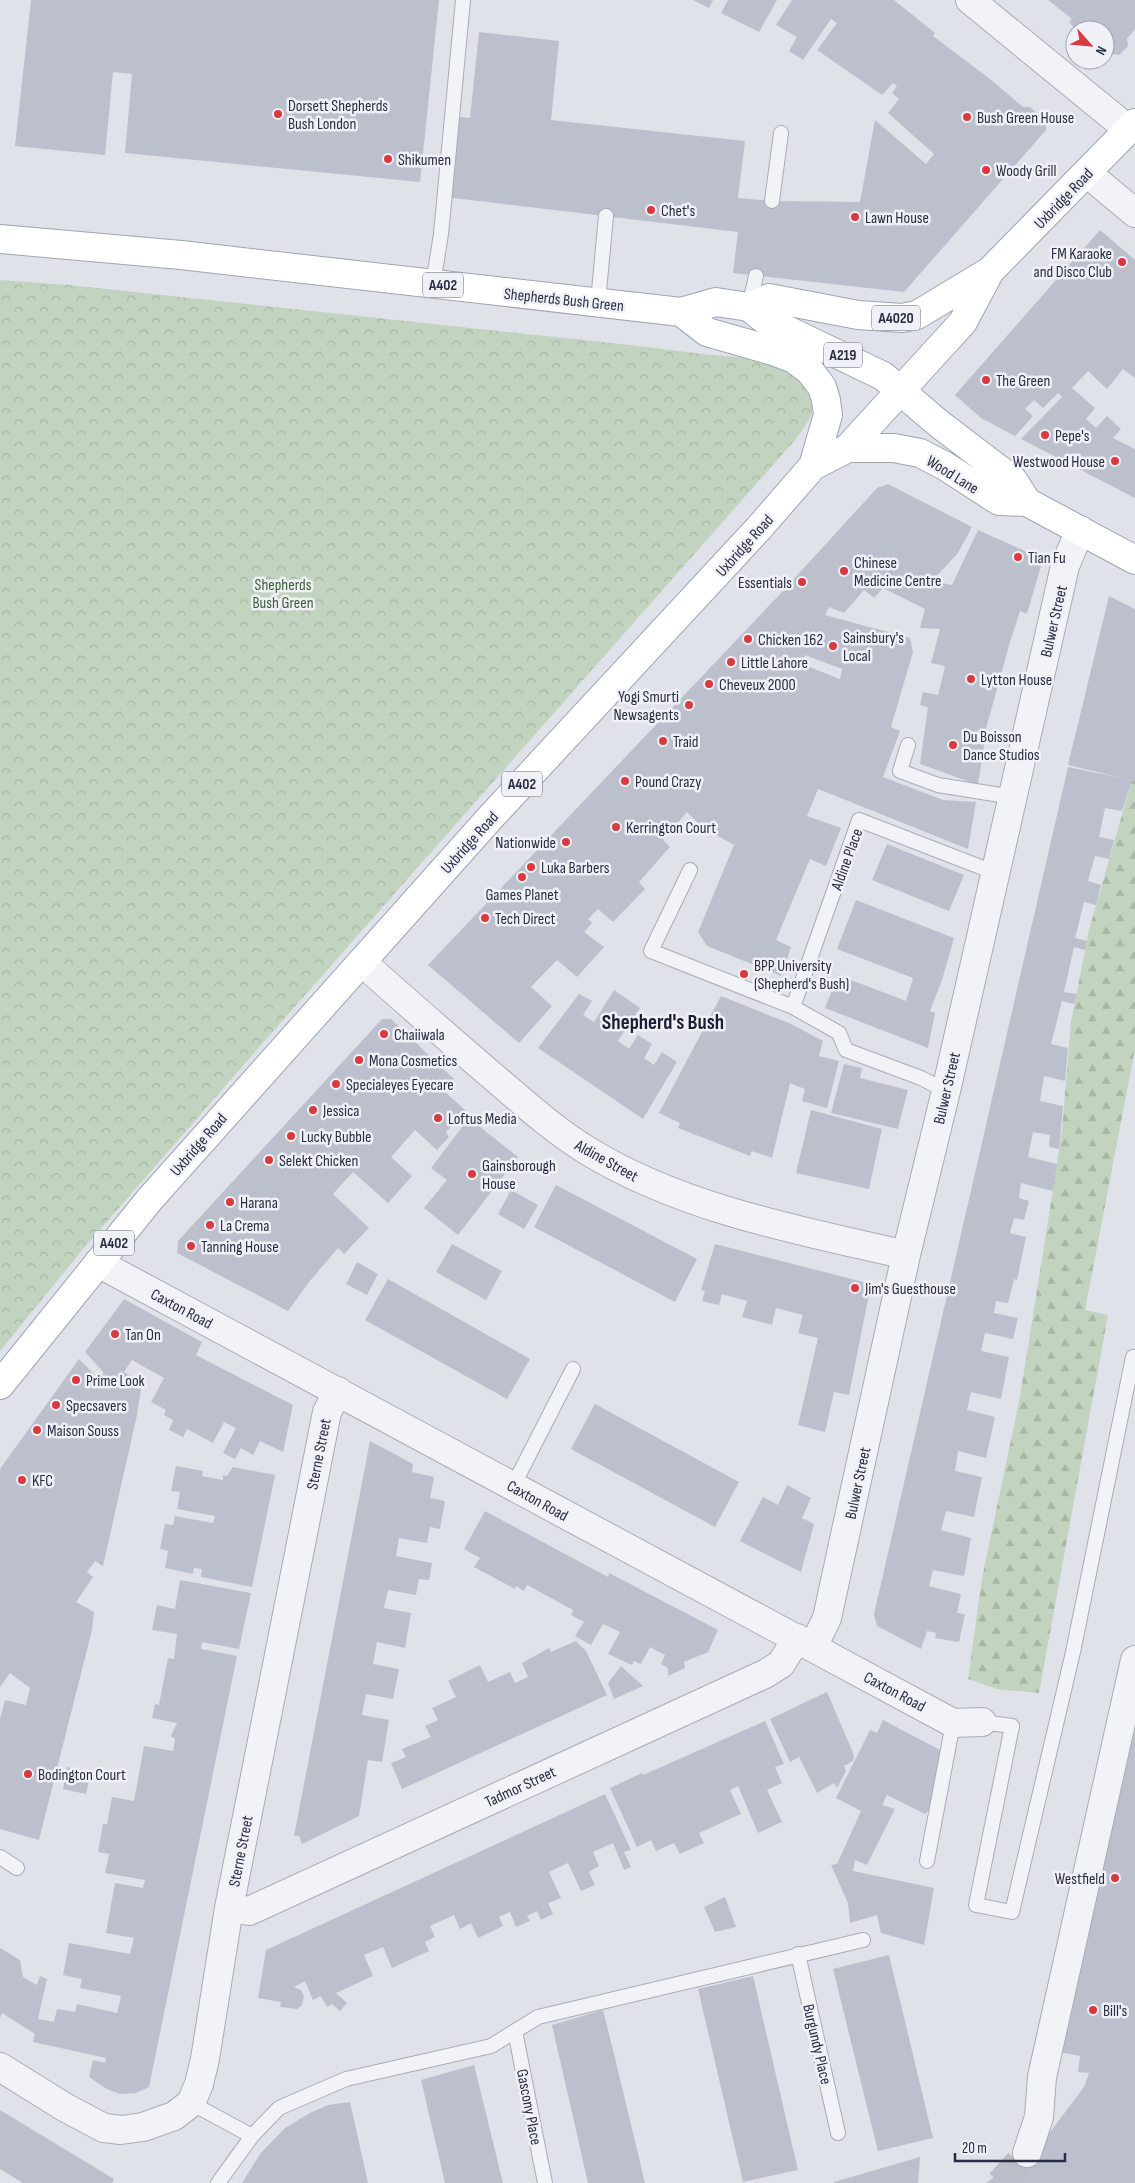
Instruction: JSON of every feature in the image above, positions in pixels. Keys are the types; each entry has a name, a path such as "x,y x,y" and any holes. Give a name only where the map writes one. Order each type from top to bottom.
{"main road":[{"name":"Uxbridge Road","path":"790,301 858,315 902,318 918,315 990,271 1132,127"},
{"name":"Shepherds Bush Green","path":"0,239 181,255 681,312 716,302 749,307 770,322 883,376 900,390"},
{"name":"Uxbridge Road","path":"0,1385 150,1199 490,818 759,528 813,466 848,448 963,322 990,271"},
{"name":"Shepherds Bush Green","path":"749,307 770,298 790,301"},
{"name":"A402","path":"681,312 707,332 773,351 794,359 810,371 822,388 828,415 813,466"},
{"name":"Wood Lane","path":"900,390 938,423 1013,480 1027,502"},
{"name":"Wood Lane","path":"848,448 894,448 920,453 945,466 999,501 1027,502 1135,560"}],"street":[{"path":"970,0 1132,127"},
{"path":"1087,172 1135,213"},
{"name":"Bulwer Street","path":"805,1642 827,1618 906,1255 946,1091 1065,566 1080,530"},
{"name":"Aldine Street","path":"362,962 551,1126 597,1156 638,1178 686,1197 749,1217 906,1255"},
{"name":"Caxton Road","path":"98,1263 954,1722 982,1722"},
{"name":"Sterne Street","path":"192,2103 205,2059 229,1908 326,1412 338,1391"},
{"name":"Tadmor Street","path":"229,1908 249,1910 260,1906 765,1674 781,1664 805,1642"},
{"path":"1027,2153 1039,2117 1042,2077 1135,1660"},
{"path":"0,2067 66,2108 104,2128 121,2130 143,2127 174,2116 192,2103"}],"lane":[{"path":"433,284 441,234 463,0"},
{"path":"772,201 781,133"},
{"path":"598,302 606,216"},
{"path":"749,307 756,276"},
{"path":"908,745 900,771 938,785 1013,797"},
{"name":"Aldine Place","path":"793,1007 859,820 996,873"},
{"path":"690,870 651,951 793,1007 839,1034 846,1050 917,1077 946,1091"},
{"path":"982,1722 1012,1726 976,1905 1012,1912 1073,1652 1133,1357"},
{"path":"513,1486 573,1368"},
{"path":"927,1861 954,1722"},
{"path":"0,1857 17,1868"},
{"path":"218,2183 252,2136 279,2108 346,2080 491,2046 538,2017 863,1940"},
{"name":"Burgundy Place","path":"798,1954 838,2133"},
{"name":"Gascony Place","path":"515,2031 545,2183"},
{"path":"192,2103 252,2136"}],"green space":[{"name":"Shepherds Bush Green","path":"0,280 69,285 712,355 765,359 803,376 811,397 812,410 808,422 795,440 268,1037 83,1249 0,1351"},
{"path":"1132,780 1135,781 1135,1049 1085,1310 1108,1315 1039,1693 997,1689 968,1679 982,1578 1020,1397 1062,1130 1071,1022 1089,930"}],"building":[{"name":"Dorsett Shepherds Bush London","path":"31,0 439,0 420,182 125,153 132,74 113,72 105,155 15,146"},
{"path":"693,0 713,0 709,8"},
{"path":"728,0 777,0 759,32 721,13"},
{"path":"792,0 894,0 935,33 933,36 990,79 1023,107 1030,107 1046,121 1046,130 904,292 733,273 738,232 445,197 453,116 470,118 479,32 559,41 551,120 745,141 738,198 772,201 860,202 875,120 926,164 934,154 888,113 899,99 892,93 897,86 893,83 882,95 817,50 837,23 831,19 803,60 789,51 797,37 776,25"},
{"path":"1048,0 1135,0 1135,29 1127,39 1128,46 1119,55 1115,54 1115,20 1072,19"},
{"path":"1100,230 1135,260 1135,378 1123,369 1107,389 1088,371 1072,388 1095,408 1086,419 1096,428 1107,416 1121,429 1113,438 1135,449 1135,498 1021,439 1062,397 1058,393 1043,408 1034,400 1025,409 1033,416 1015,436 981,418 955,395"},
{"path":"888,484 972,527 958,553 932,581 952,585 978,530 1036,556 1042,562 1027,614 1020,611 1010,642 987,725 978,785 920,764 928,707 920,705 923,692 938,695 945,666 931,663 940,629 920,628 925,609 883,588 874,598 864,590 844,613 829,607 825,615 910,638 913,652 891,727 900,731 883,777 943,800 976,802 968,849 818,789 807,816 841,828 826,866 810,859 776,940 791,947 781,976 707,946 698,932 734,845 702,827 687,812 663,840 670,847 639,882 645,889 613,922 598,909 588,919 592,923 584,932 604,947 577,977 557,960 531,987 552,1006 519,1043 428,965 781,593 877,488","holes":["805,655 842,669 840,679 802,664"]},
{"path":"1109,596 1135,609 1135,781 1068,765"},
{"path":"1068,767 1132,780 1122,811 1105,808 1099,837 1114,840 1109,859 1095,856 1088,881 1101,885 1096,905 1084,902 1075,938 1087,941 1085,950 1074,947 1064,992 1077,994 1074,1004 1062,1001 1051,1044 1068,1048 1065,1081 1044,1076 1040,1101 1063,1106 1059,1149 1049,1147 1050,1135 1033,1132 1028,1157 1057,1164 1053,1191 1021,1183 1019,1198 1029,1201 1024,1220 1014,1218 1010,1233 1026,1237 1017,1280 1014,1279 1008,1303 996,1301 994,1313 1018,1318 1013,1339 985,1333 981,1351 1009,1357 1001,1399 971,1392 967,1410 995,1417 986,1458 958,1451 955,1471 982,1477 974,1517 946,1511 941,1530 971,1538 964,1576 933,1570 929,1586 961,1594 957,1613 965,1614 959,1642 935,1638 936,1633 927,1631 921,1649 877,1626 874,1614"},
{"path":"887,844 964,875 949,911 872,880"},
{"path":"856,900 954,938 942,980 930,1011 935,1013 928,1048 825,1008 838,975 906,1001 913,978 837,949"},
{"path":"614,990 640,1008 618,1041 629,1049 638,1035 652,1044 644,1058 654,1065 662,1052 677,1062 643,1119 538,1048 579,994 592,1001 583,1015 594,1022"},
{"path":"721,996 791,1024 823,1041 819,1056 839,1061 827,1108 802,1101 805,1089 790,1083 772,1158 752,1151 750,1156 678,1128 680,1123 659,1113"},
{"path":"382,1019 391,1019 454,1079 444,1091 466,1111 446,1132 449,1137 437,1150 415,1130 391,1157 412,1176 388,1203 353,1172 333,1194 369,1228 344,1254 338,1248 309,1282 288,1311 177,1253 178,1241"},
{"path":"844,1064 862,1068 860,1078 908,1090 898,1129 831,1113"},
{"path":"811,1110 882,1129 869,1189 796,1173"},
{"name":"Gainsborough House","path":"469,1118 518,1157 458,1235 424,1208 447,1180 431,1168"},
{"path":"556,1185 697,1259 675,1302 534,1227"},
{"path":"511,1190 538,1205 524,1229 498,1214"},
{"path":"452,1244 502,1271 486,1300 436,1272"},
{"path":"715,1244 871,1284 849,1395 834,1392 825,1432 798,1425 818,1338 798,1333 803,1315 776,1308 772,1325 742,1317 747,1301 722,1294 719,1305 702,1301 705,1291 701,1290"},
{"path":"357,1262 378,1274 367,1295 346,1284"},
{"path":"388,1279 530,1359 507,1399 365,1320"},
{"path":"124,1299 202,1342 196,1355 293,1405 283,1452 260,1441 253,1455 241,1448 235,1459 223,1453 236,1428 224,1422 213,1443 187,1429 183,1437 169,1430 173,1420 164,1415 166,1410 151,1402 164,1378 132,1360 124,1372 142,1382 137,1415 103,1566 95,1561 87,1572 93,1577 76,1602 94,1612 92,1630 39,1840 0,1829 0,1719 5,1700 26,1705 30,1688 10,1673 0,1687 0,1469 79,1359 99,1379 104,1373 85,1352"},
{"path":"595,1404 739,1482 715,1527 571,1449"},
{"path":"370,1441 413,1464 412,1472 434,1477 430,1498 445,1501 440,1529 430,1527 427,1543 399,1538 396,1556 432,1563 429,1580 419,1579 416,1595 388,1590 384,1608 411,1613 405,1648 377,1642 373,1664 399,1669 393,1699 366,1694 362,1715 389,1720 382,1762 368,1760 359,1816 302,1844 299,1836 294,1836"},
{"path":"176,1466 203,1471 202,1476 223,1480 223,1475 227,1476 233,1467 275,1475 252,1587 201,1577 202,1569 194,1568 193,1574 165,1568 168,1551 160,1549 165,1524 173,1525 175,1516 213,1523 215,1516 177,1509 180,1492 171,1491"},
{"path":"787,1485 811,1498 802,1518 814,1524 801,1572 740,1541 763,1497 778,1505"},
{"path":"485,1511 608,1577 609,1573 718,1630 708,1652 684,1662 685,1668 668,1676 668,1668 661,1664 665,1655 650,1647 641,1664 634,1661 632,1665 608,1654 620,1632 603,1624 591,1645 575,1636 584,1622 571,1615 573,1610 527,1585 524,1591 516,1586 515,1589 474,1567 480,1558 464,1549"},
{"path":"180,1580 251,1593 239,1649 202,1642 201,1649 237,1656 149,2087 136,2093 120,2094 107,2089 89,2077 93,2060 105,2063 106,2058 33,2042 35,2034 2,2013 0,2018 0,1948 20,1960 23,1977 37,1985 40,1976 47,1979 38,2019 54,2022 57,2009 75,2012 77,2004 117,2013 121,1996 80,1988 82,1979 63,1975 69,1943 130,1954 134,1938 106,1933 115,1883 143,1888 145,1880 105,1873 109,1854 98,1852 103,1824 107,1824 112,1797 134,1801 144,1746 173,1751 175,1739 171,1736 177,1723 152,1718 155,1704 159,1705 168,1658 174,1659 177,1634 152,1630 157,1605 175,1609"},
{"path":"576,1641 586,1651 607,1695 402,1789 391,1763 406,1757 402,1749 431,1737 425,1726 438,1720 432,1708 456,1697 448,1681 480,1665 488,1682 510,1672 515,1683 528,1677 522,1663 549,1648 551,1652"},
{"path":"621,1666 643,1686 614,1699 608,1683"},
{"path":"827,1692 854,1755 853,1761 844,1766 846,1771 837,1788 834,1783 817,1793 799,1757 790,1762 770,1719"},
{"name":"Westfield","path":"1135,1709 1135,2183 986,2183 1039,2143 1051,2131 1084,2087 1089,2073 1078,2072 1080,2056 1054,2051"},
{"path":"883,1720 942,1751 929,1810 925,1814 887,1795 882,1805 895,1809 867,1865 855,1860 853,1871 934,1888 924,1945 881,1933 877,1915 850,1923 848,1903 831,1865 837,1864 861,1811 836,1798 870,1730 877,1733"},
{"path":"765,1721 784,1764 775,1767 782,1783 767,1790 782,1822 758,1833 738,1786 730,1790 741,1814 699,1833 704,1843 680,1854 674,1843 656,1851 651,1840 637,1847 610,1788"},
{"path":"67,1767 91,1773 86,1794 63,1789"},
{"path":"605,1794 631,1850 624,1852 631,1867 624,1870 613,1843 593,1852 599,1866 589,1872 595,1885 581,1891 568,1863 549,1872 561,1898 548,1903 553,1914 541,1920 537,1911 527,1916 530,1921 516,1927 510,1912 499,1917 503,1926 478,1938 471,1923 460,1929 454,1915 430,1926 435,1937 425,1942 429,1951 392,1968 383,1947 364,1955 373,1976 336,1993 347,2003 340,2011 332,2004 327,2007 321,1996 313,2000 305,1981 294,1987 301,1990 304,1996 302,2005 297,2009 280,2007 281,2002 258,1998 266,1950"},
{"path":"725,1897 736,1927 715,1932 704,1907"},
{"path":"889,1955 933,2138 878,2151 833,1969"},
{"path":"753,1976 798,2170 743,2182 698,1989"},
{"path":"603,2010 645,2183 588,2183 552,2025"},
{"path":"474,2065 503,2183 445,2183 421,2080"},
{"path":"350,2102 368,2183 242,2183 260,2154 285,2128 328,2105"},
{"path":"0,2110 114,2179 112,2183 23,2183 0,2169"},
{"path":"920,2157 918,2183 834,2183 834,2182"}],"tunnel":[{"path":"1000,2183 1027,2153"}],"place":[{"name":"Dorsett Shepherds Bush London","path":"278,114"},
{"name":"Bush Green House","path":"967,117"},
{"name":"Shikumen","path":"388,159"},
{"name":"Woody Grill","path":"986,170"},
{"name":"Chet's","path":"651,210"},
{"name":"Lawn House","path":"855,217"},
{"name":"FM Karaoke and Disco Club","path":"1122,262"},
{"name":"The Green","path":"986,380"},
{"name":"Pepe's","path":"1045,435"},
{"name":"Westwood House","path":"1115,461"},
{"name":"Tian Fu","path":"1018,557"},
{"name":"Chinese Medicine Centre","path":"844,571"},
{"name":"Essentials","path":"802,582"},
{"name":"Chicken 162","path":"748,639"},
{"name":"Sainsbury's Local","path":"833,646"},
{"name":"Little Lahore","path":"731,662"},
{"name":"Lytton House","path":"971,679"},
{"name":"Cheveux 2000","path":"709,684"},
{"name":"Yogi Smurti Newsagents","path":"689,705"},
{"name":"Traid","path":"663,741"},
{"name":"Du Boisson Dance Studios","path":"953,745"},
{"name":"Pound Crazy","path":"625,781"},
{"name":"Kerrington Court","path":"616,827"},
{"name":"Nationwide","path":"566,842"},
{"name":"Luka Barbers","path":"531,867"},
{"name":"Games Planet","path":"522,877"},
{"name":"Tech Direct","path":"485,918"},
{"name":"BPP University (Shepherd's Bush)","path":"744,974"},
{"name":"Chaiiwala","path":"384,1034"},
{"name":"Mona Cosmetics","path":"359,1060"},
{"name":"Specialeyes Eyecare","path":"336,1084"},
{"name":"Jessica","path":"313,1110"},
{"name":"Loftus Media","path":"438,1118"},
{"name":"Lucky Bubble","path":"291,1136"},
{"name":"Selekt Chicken","path":"269,1160"},
{"name":"Gainsborough House","path":"472,1174"},
{"name":"Harana","path":"230,1202"},
{"name":"La Crema","path":"210,1225"},
{"name":"Tanning House","path":"191,1246"},
{"name":"Jim's Guesthouse","path":"855,1288"},
{"name":"Tan On","path":"115,1334"},
{"name":"Prime Look","path":"76,1380"},
{"name":"Specsavers","path":"56,1405"},
{"name":"Maison Souss","path":"37,1430"},
{"name":"KFC","path":"22,1480"},
{"name":"Bodington Court","path":"28,1774"},
{"name":"Westfield","path":"1115,1878"},
{"name":"Bill's","path":"1093,2010"}],"district":[{"name":"Shepherd's Bush","path":"663,1022"}]}
